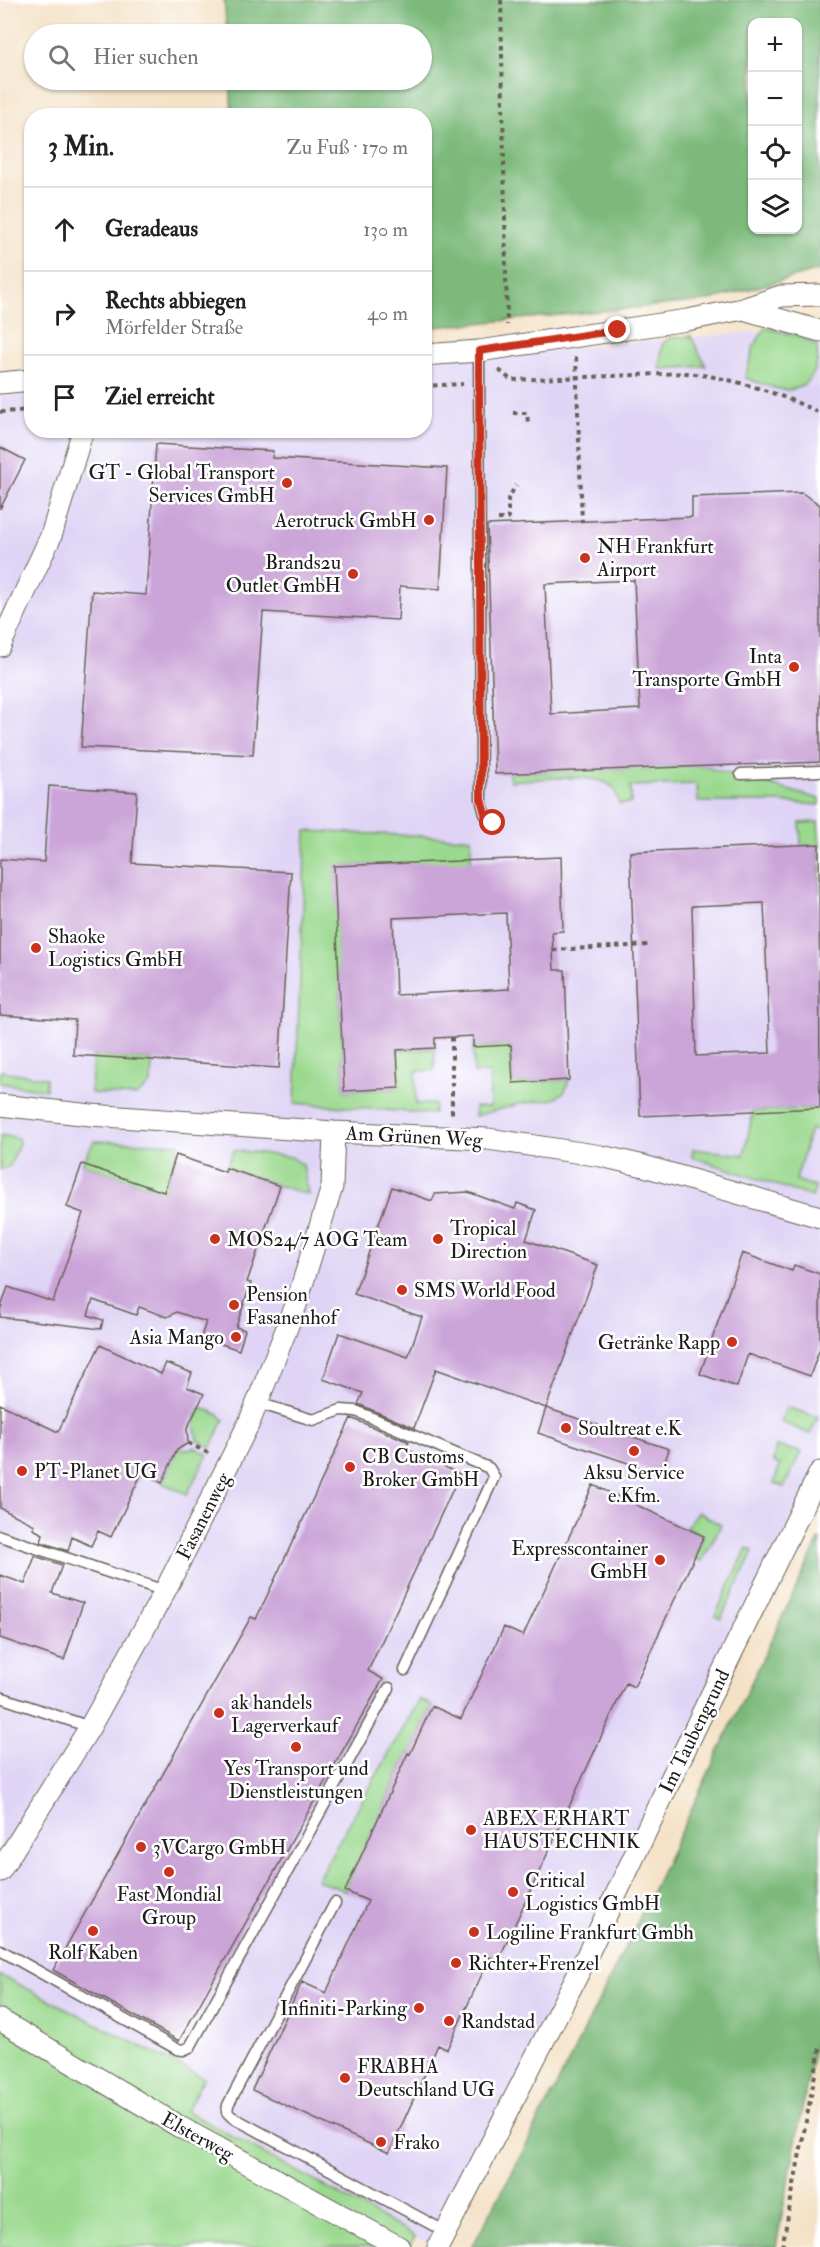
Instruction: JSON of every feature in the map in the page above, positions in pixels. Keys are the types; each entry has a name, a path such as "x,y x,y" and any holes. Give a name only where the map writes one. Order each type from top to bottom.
{"street":[{"path":"432,354 479,351 664,323 742,309 781,296 820,295"},
{"path":"742,309 820,331"},
{"path":"0,382 24,381"},
{"path":"0,646 51,536 81,438"},
{"name":"Am Grünen Weg","path":"0,1105 91,1115 334,1132 488,1139 601,1156 644,1166 820,1217"},
{"name":"Fasanenweg","path":"0,1871 90,1727 165,1591 230,1463 258,1402 296,1305 332,1188 334,1132"},
{"name":"Im Taubengrund","path":"442,2240 582,1966 820,1472"},
{"name":"Elsterweg","path":"0,2020 180,2127 399,2247"}],"lane":[{"path":"479,351 481,799 485,814 493,823"},
{"path":"741,774 820,771"},
{"path":"258,1402 313,1420 340,1410 356,1411 489,1468 492,1472 494,1477 405,1670"},
{"path":"0,1536 165,1591"},
{"path":"0,1950 177,2049 183,2050 190,2047 389,1688"},
{"path":"0,1697 90,1727"},
{"path":"335,1903 228,2105 227,2112 442,2240"}],"path":[{"path":"501,0 508,347"},
{"path":"479,351 511,380 686,373 709,375 766,389 820,413"},
{"path":"576,376 582,522"},
{"path":"0,412 24,410"},
{"path":"513,413 527,413 528,422"},
{"path":"479,520 508,519 508,499 516,485"},
{"path":"553,950 649,945"},
{"path":"452,1037 452,1137"},
{"path":"782,2247 820,2048"}],"shaded area":[{"path":"787,329 820,341 820,1472 435,2247 0,2005 0,396 24,394 24,438 432,438 432,359"}],"green space":[{"path":"224,0 820,0 820,270 706,301 432,327 432,108 232,108 231,90 432,90 432,24 226,24"},
{"path":"765,328 799,336 817,346 815,370 807,382 794,389 782,390 745,378 754,346"},
{"path":"691,336 706,366 660,369 662,345 669,338"},
{"path":"701,766 820,799 820,805 776,802 698,802 697,784 631,786 631,803 619,804 615,790 608,784 596,780 550,778 510,781 509,773"},
{"path":"818,822 820,844 820,894 819,845 801,845 800,823"},
{"path":"306,831 471,838 471,862 335,866 344,1091 399,1088 397,1050 435,1049 434,1070 416,1071 416,1104 434,1104 434,1114 295,1103"},
{"path":"511,1045 513,1083 569,1080 565,1091 554,1099 519,1104 475,1116 475,1107 490,1107 490,1073 474,1073 473,1047"},
{"path":"93,1056 152,1060 151,1084 136,1096 91,1093"},
{"path":"0,1071 46,1078 46,1090 0,1083"},
{"path":"820,1108 820,1132 810,1129 796,1180 816,1187 812,1197 692,1157 693,1149 744,1155 753,1111"},
{"path":"0,1135 18,1138 19,1143 10,1166 0,1170"},
{"path":"94,1141 179,1144 164,1192 82,1164"},
{"path":"234,1150 291,1157 303,1165 308,1195 226,1168"},
{"path":"201,1407 219,1415 224,1420 211,1448 197,1440 194,1421"},
{"path":"786,1407 818,1417 810,1434 781,1422"},
{"path":"776,1446 801,1452 784,1487 774,1483 780,1465 773,1462"},
{"path":"194,1447 208,1454 187,1494 162,1483 178,1448"},
{"path":"698,1512 721,1525 702,1561 694,1558 704,1536 686,1527"},
{"path":"820,1538 820,2015 776,2247 472,2247 564,2072"},
{"path":"747,1548 753,1551 721,1619 715,1616"},
{"path":"420,1699 432,1706 345,1891 317,1880"},
{"path":"0,1975 204,2078 186,2111 415,2236 409,2247 0,2247"}],"building":[{"path":"156,444 273,451 272,458 447,468 440,589 400,586 398,620 263,612 253,755 81,747 92,591 146,595"},
{"path":"0,447 25,460 0,509"},
{"path":"802,493 820,505 820,762 495,774 487,525 692,517 692,497","holes":["634,580 640,709 551,714 545,584"]},
{"path":"49,786 137,792 132,863 291,872 279,1068 73,1055 75,1020 0,1015 0,859 44,862"},
{"path":"819,844 820,1108 640,1116 630,852","holes":["764,903 770,1053 696,1056 692,906"]},
{"path":"561,857 563,931 552,932 554,970 565,970 569,1080 513,1083 511,1045 473,1047 473,1036 435,1038 435,1048 397,1050 399,1088 344,1091 334,866","holes":["506,913 509,989 396,995 393,918"]},
{"path":"176,1155 225,1172 226,1168 280,1186 247,1282 251,1283 236,1327 245,1330 239,1350 201,1337 206,1322 177,1312 167,1317 139,1307 136,1315 93,1300 88,1315 103,1320 101,1329 0,1317 0,1310 8,1287 53,1302 83,1213 67,1207 82,1164 164,1192"},
{"path":"392,1187 432,1201 435,1194 468,1192 515,1209 517,1203 536,1210 526,1240 598,1265 546,1408 436,1369 414,1428 358,1404 363,1393 323,1379 339,1333 408,1357 422,1317 354,1294"},
{"path":"742,1253 792,1271 794,1265 820,1274 820,1348 810,1376 748,1354 737,1387 700,1374"},
{"path":"100,1345 161,1374 166,1363 192,1373 187,1387 204,1394 187,1429 188,1443 177,1450 162,1483 142,1473 111,1537 98,1531 91,1546 72,1537 68,1551 41,1542 43,1534 33,1529 35,1525 0,1508 0,1404 58,1432"},
{"path":"546,1408 669,1449 661,1474 538,1433"},
{"path":"351,1418 409,1442 406,1449 460,1474 368,1671 383,1679 179,2041 53,1970 251,1617 256,1619"},
{"path":"593,1485 704,1536 634,1687 626,1683 498,1961 490,1957 447,2049 438,2045 389,2153 252,2090 302,1982 326,1993 368,1901 345,1891 432,1706 461,1719 504,1627 523,1636"},
{"path":"35,1556 62,1565 52,1593 83,1603 64,1660 0,1638 0,1575 25,1584"}],"place":[{"name":"GT - Global Transport Services GmbH","path":"287,483"},
{"name":"Aerotruck GmbH","path":"429,520"},
{"name":"NH Frankfurt Airport","path":"585,558"},
{"name":"Brands2u Outlet GmbH","path":"353,574"},
{"name":"Inta Transporte GmbH","path":"794,667"},
{"name":"Shaoke Logistics GmbH","path":"36,948"},
{"name":"MOS24/7 AOG Team","path":"215,1239"},
{"name":"Tropical Direction","path":"438,1239"},
{"name":"SMS World Food","path":"402,1290"},
{"name":"Pension Fasanenhof","path":"234,1305"},
{"name":"Asia Mango","path":"236,1337"},
{"name":"Getränke Rapp","path":"732,1342"},
{"name":"Soultreat e.K","path":"566,1428"},
{"name":"Aksu Service e.Kfm.","path":"634,1451"},
{"name":"CB Customs Broker GmbH","path":"350,1467"},
{"name":"PT-Planet UG","path":"22,1471"},
{"name":"Expresscontainer GmbH","path":"660,1560"},
{"name":"ak handels Lagerverkauf","path":"219,1713"},
{"name":"Yes Transport und Dienstleistungen","path":"296,1747"},
{"name":"ABEX ERHART HAUSTECHNIK","path":"471,1830"},
{"name":"3VCargo GmbH","path":"141,1847"},
{"name":"Fast Mondial Group","path":"169,1872"},
{"name":"Critical Logistics GmbH","path":"513,1892"},
{"name":"Rolf Kaben","path":"93,1931"},
{"name":"Logiline Frankfurt Gmbh","path":"474,1932"},
{"name":"Richter+Frenzel","path":"456,1963"},
{"name":"Infiniti-Parking","path":"419,2008"},
{"name":"Randstad","path":"449,2021"},
{"name":"FRABHA Deutschland UG","path":"345,2078"},
{"name":"Frako","path":"381,2142"}],"route":[{"path":"493,823 485,814 481,799 479,351 618,330"}]}
